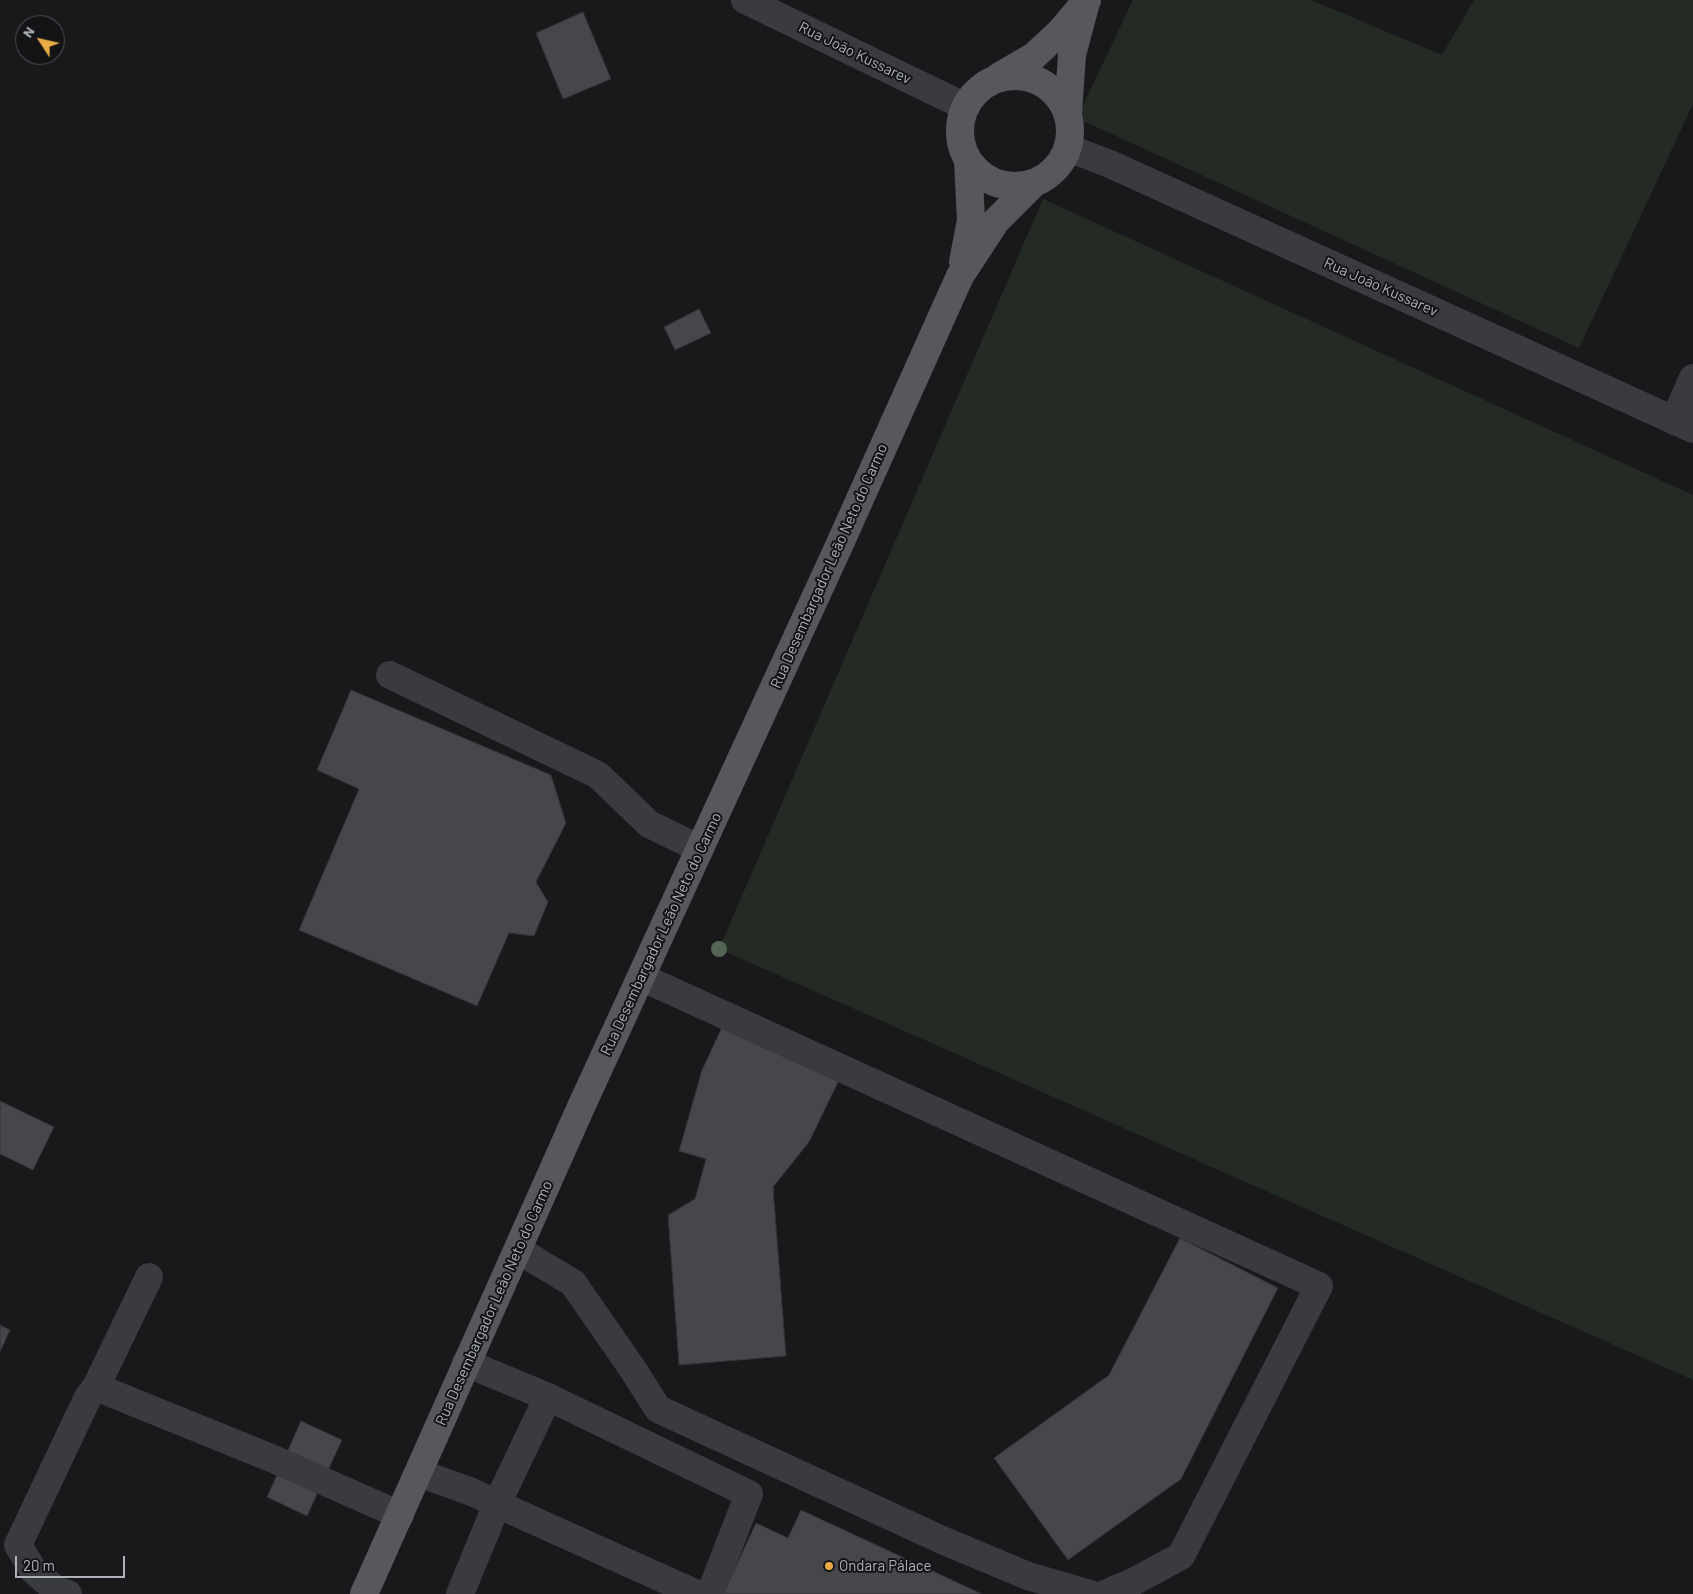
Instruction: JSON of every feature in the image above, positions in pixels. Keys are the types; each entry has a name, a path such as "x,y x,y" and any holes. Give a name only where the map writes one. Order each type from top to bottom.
{"main road":[{"path":"1087,0 1072,55 1068,114 1071,131 1068,148 1060,163 1048,176 1033,184 1015,187 996,184 980,175 968,161 961,143 960,125 966,107 977,91 1034,56 1060,32 1087,0"},
{"path":"992,81 1010,76 1019,76 1028,77 1046,84 1060,98 1068,114"},
{"name":"Rua Desembargador Leão Neto do Carmo","path":"960,276 971,220 968,161"},
{"name":"Rua Desembargador Leão Neto do Carmo","path":"364,1594 466,1363 834,557 960,276 996,221 1033,184"}],"street":[{"name":"Rua João Kussarev","path":"746,0 966,107"},
{"name":"Rua João Kussarev","path":"1068,148 1110,164 1684,425"},
{"path":"1684,425 1693,378"},
{"path":"390,675 598,775 649,824 700,848"},
{"path":"641,978 1319,1286 1180,1556 1131,1583 1105,1594"},
{"path":"518,1250 573,1283 658,1409 942,1540 1028,1576 1090,1594"},
{"path":"68,1594 56,1590 33,1570 18,1545 88,1397 96,1387 149,1277"},
{"path":"466,1363 548,1397 749,1494 710,1594"},
{"path":"96,1387 271,1458 400,1514"},
{"path":"460,1594 497,1504 548,1397"},
{"path":"419,1473 472,1492 697,1594"}],"shaded area":[{"path":"1133,0 1311,0 1442,55 1474,0 1693,0 1693,104 1579,348 1077,118"},
{"path":"1043,199 1693,495 1693,1380 719,949"}],"building":[{"path":"583,12 611,79 563,99 536,33"},
{"path":"699,309 711,333 675,350 664,327"},
{"path":"351,690 551,775 566,823 536,882 548,902 534,936 509,933 477,1006 299,930 359,789 317,770"},
{"path":"724,1023 840,1078 809,1142 773,1187 786,1356 679,1365 668,1215 695,1199 706,1159 679,1151 702,1070"},
{"path":"0,1101 54,1127 33,1170 0,1154"},
{"path":"1180,1238 1278,1288 1181,1479 1068,1560 994,1458 1109,1375"},
{"path":"0,1325 10,1330 0,1352"},
{"path":"301,1421 342,1440 307,1516 267,1497"},
{"name":"Ondara Pálace","path":"801,1510 982,1594 723,1594 756,1523 788,1538"}],"place":[{"name":"Ondara Pálace","path":"829,1566"}]}
